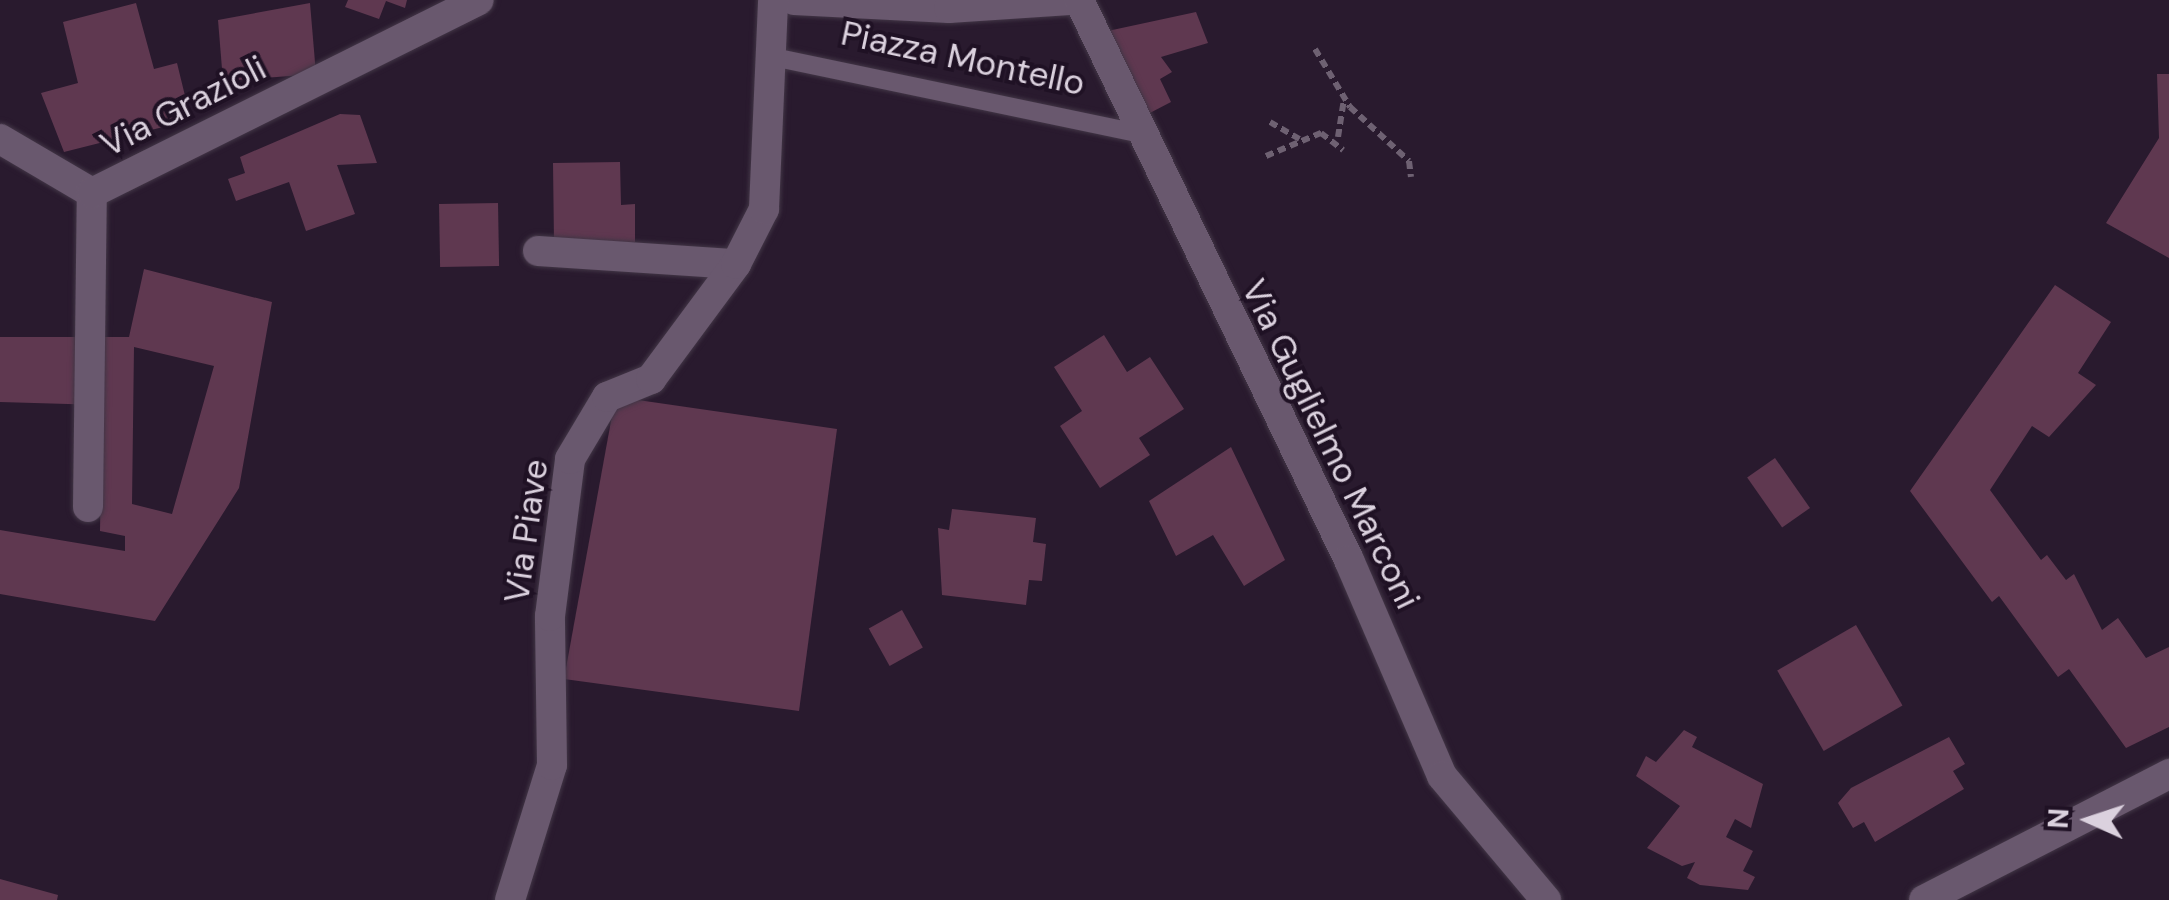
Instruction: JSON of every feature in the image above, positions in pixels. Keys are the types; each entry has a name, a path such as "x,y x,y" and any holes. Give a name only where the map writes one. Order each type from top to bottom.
{"street":[{"name":"Via Grazioli","path":"88,506 92,193 479,0"},
{"name":"Via Piave","path":"510,900 552,765 550,616 570,459 607,397 651,379 736,264 764,209 773,0"},
{"name":"Piazza Montello","path":"794,0 950,4 1070,0"},
{"name":"Via Guglielmo Marconi","path":"1079,0 1137,133 1350,560 1442,776 1546,900"},
{"path":"0,139 92,193"},
{"path":"538,252 736,264"},
{"path":"1924,900 2169,774"}],"lane":[{"name":"Piazza Montello","path":"773,57 1137,133"}],"path":[{"path":"1315,49 1345,99 1409,161 1410,177"},
{"path":"1343,150 1338,139 1345,99"},
{"path":"1270,122 1301,140"},
{"path":"1266,156 1301,140 1338,139"}],"building":[{"path":"348,0 407,0 405,8 386,1 379,19 345,7"},
{"path":"136,3 154,69 177,63 188,108 172,112 175,124 64,152 41,93 78,83 63,22"},
{"path":"310,3 316,74 223,81 218,20"},
{"path":"1196,12 1208,43 1161,57 1172,72 1160,79 1171,102 1146,115 1103,32"},
{"path":"2157,74 2169,74 2169,258 2106,223 2159,138"},
{"path":"340,114 360,115 377,163 337,165 355,214 306,231 289,182 236,201 228,179 245,173 240,157"},
{"path":"620,162 621,205 635,204 635,242 554,243 553,163"},
{"path":"498,203 499,266 440,267 439,204"},
{"path":"144,269 272,302 239,488 155,621 0,594 0,530 125,551 125,536 100,531 102,405 0,402 0,337 129,337","holes":["134,347 214,366 172,514 132,504"]},
{"path":"2055,285 2111,322 2078,373 2096,385 2049,437 2032,426 1990,490 2041,560 2047,555 2066,580 2074,574 2102,630 2118,618 2146,658 2169,647 2169,727 2126,748 2069,669 2058,677 1999,596 1992,602 1910,491"},
{"path":"1104,335 1127,372 1150,357 1184,409 1139,438 1150,455 1100,488 1060,426 1082,411 1054,367"},
{"path":"631,399 837,429 799,711 564,679 613,410"},
{"path":"1231,447 1285,560 1244,586 1213,535 1176,556 1149,501"},
{"path":"1775,458 1810,508 1782,527 1747,478"},
{"path":"952,509 1036,518 1033,542 1046,544 1042,581 1029,580 1026,605 942,595 938,528 949,530"},
{"path":"902,610 923,648 890,666 869,628"},
{"path":"1856,625 1902,706 1824,751 1777,670"},
{"path":"1684,730 1697,737 1692,747 1763,784 1751,828 1735,819 1726,837 1753,851 1743,871 1755,877 1748,890 1700,885 1687,878 1695,862 1682,866 1647,848 1680,806 1636,776 1646,756 1656,762"},
{"path":"1949,737 1965,764 1953,771 1964,789 1875,842 1864,822 1853,828 1838,803 1851,788"},
{"path":"0,879 58,895 57,900 0,900"}]}
